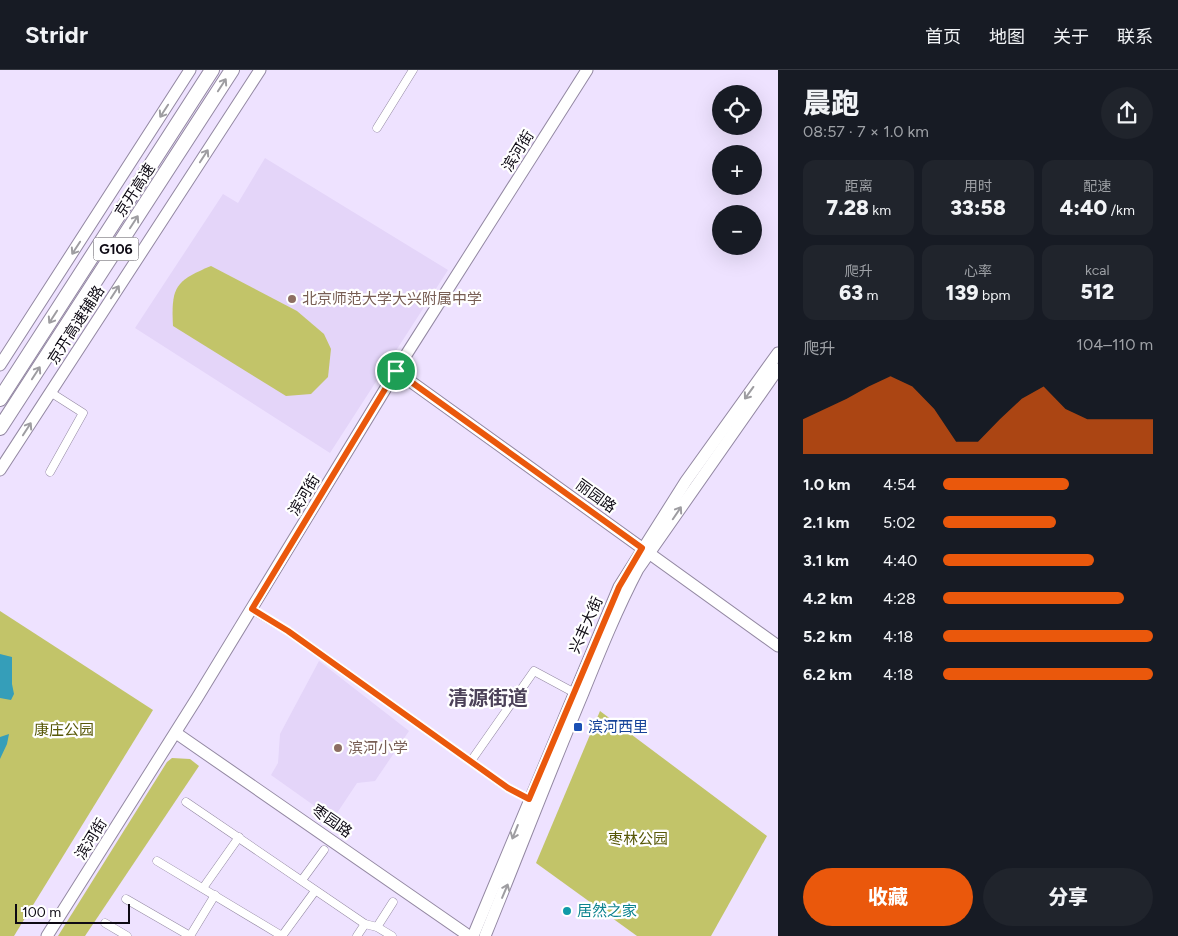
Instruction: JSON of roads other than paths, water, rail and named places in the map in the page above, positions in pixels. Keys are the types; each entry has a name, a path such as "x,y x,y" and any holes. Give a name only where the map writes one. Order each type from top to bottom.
{"highway":[{"name":"京开高速","path":"0,399 212,70"},
{"name":"京开高速","path":"0,428 232,70"}],"main road":[{"path":"0,365 190,70"},
{"name":"京开高速辅路","path":"0,470 260,70"},
{"name":"滨河街","path":"47,936 401,375 587,70"},
{"name":"兴丰大街","path":"485,936 513,871 535,806 617,611 646,551 686,481 778,354"},
{"name":"兴丰大街","path":"473,936 573,692 619,587 778,369"},
{"name":"丽园路","path":"401,375 778,646"},
{"name":"枣园路","path":"176,733 469,936"}],"street":[{"path":"377,128 414,70"},
{"path":"50,392 83,413 50,472"},
{"path":"252,609 288,631 508,788 529,799"},
{"path":"471,761 534,671 573,692"},
{"path":"186,802 365,924 377,927 392,936"},
{"path":"203,888 239,837"},
{"path":"302,880 324,850"},
{"path":"157,861 282,936 315,891"},
{"path":"126,898 190,936 215,895"},
{"path":"377,927 393,902"},
{"path":"105,923 127,936"},
{"path":"357,936 365,924"}],"water":[{"path":"0,654 12,657 14,694 11,700 0,698"},
{"path":"9,734 7,744 0,759 0,737"}],"place":[{"name":"北京师范大学大兴附属中学","path":"292,299"},
{"name":"滨河西里","path":"578,727"},
{"name":"滨河小学","path":"338,748"},
{"name":"居然之家","path":"567,911"}],"district":[{"name":"清源街道","path":"488,698"}],"park label":[{"name":"康庄公园","path":"64,730"},
{"name":"枣林公园","path":"638,839"}]}
